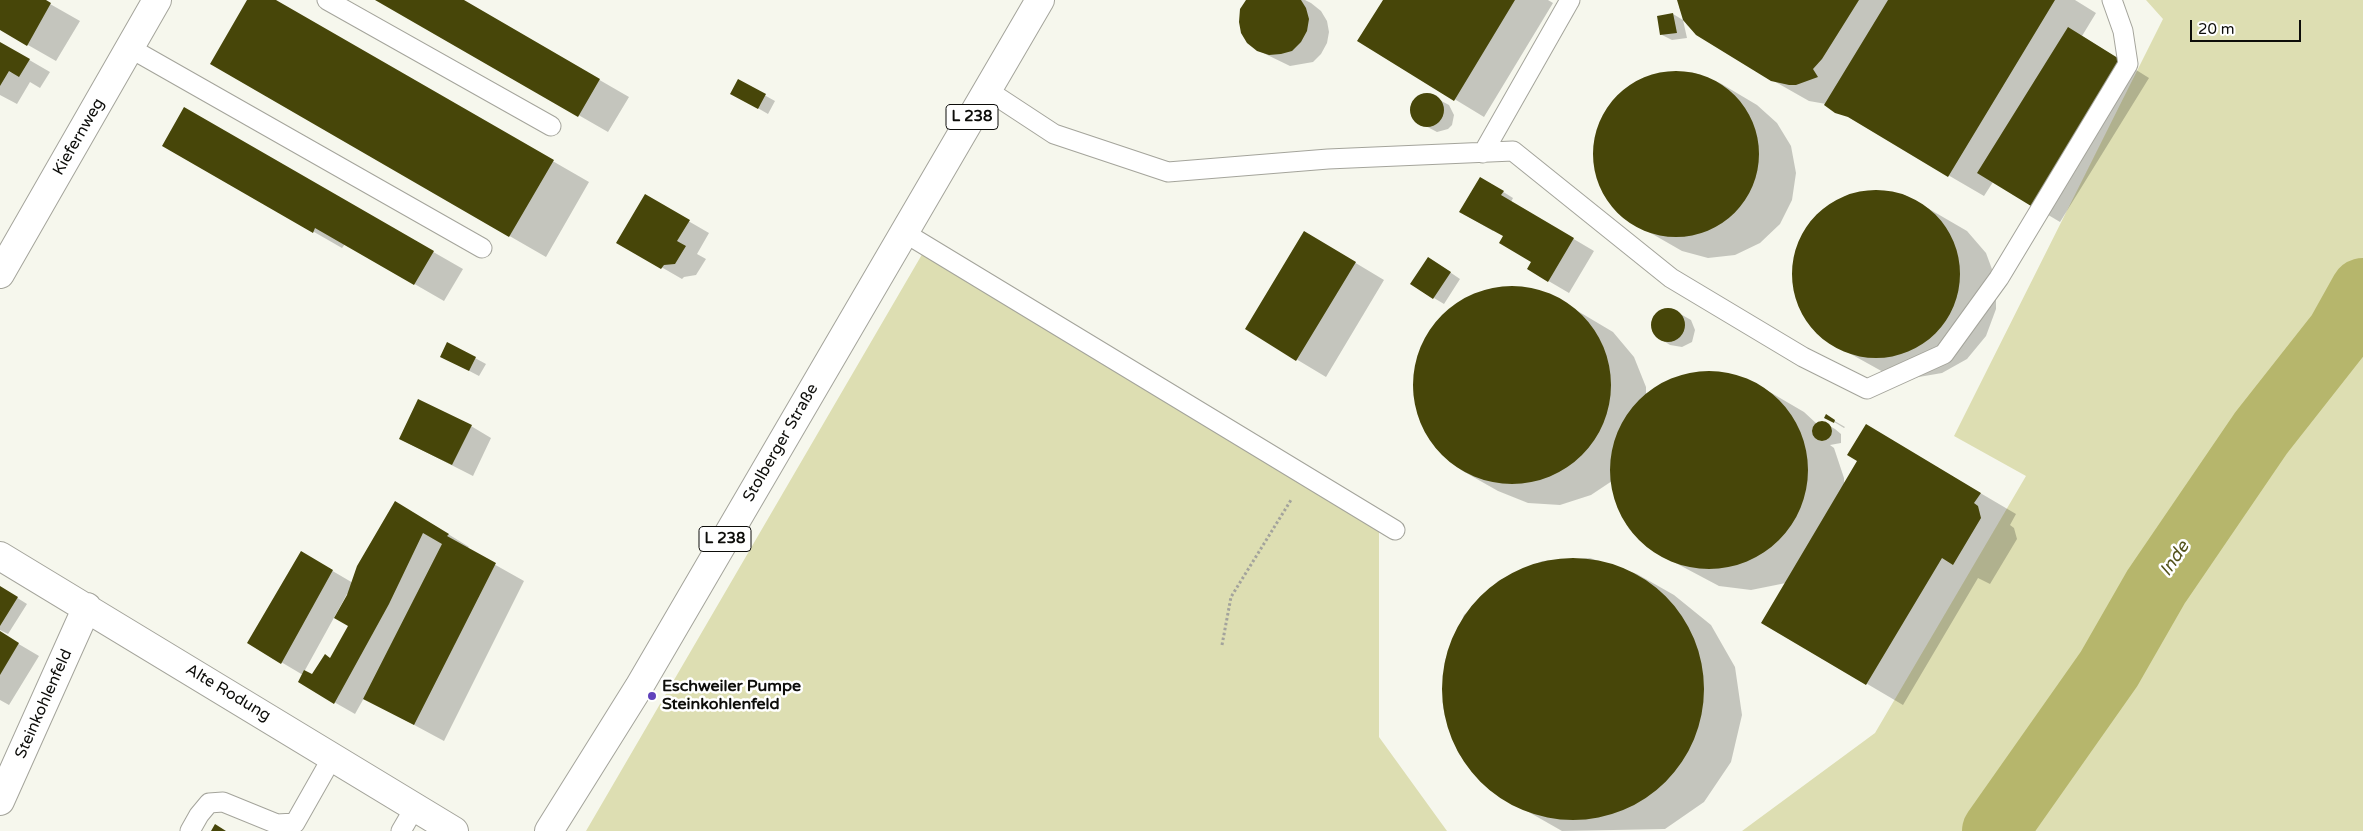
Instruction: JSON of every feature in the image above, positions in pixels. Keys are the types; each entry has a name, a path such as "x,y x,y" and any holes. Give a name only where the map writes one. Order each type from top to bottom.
{"street":[{"name":"Kiefernweg","path":"0,274 157,0"},
{"name":"L 238","path":"904,234 1040,0"},
{"name":"Stolberger Straße","path":"549,831 639,687 904,234"},
{"name":"Alte Rodung","path":"0,556 454,831"},
{"name":"Steinkohlenfeld","path":"0,801 87,607"}],"lane":[{"path":"327,0 551,126"},
{"path":"1483,153 1570,0"},
{"path":"987,90 1054,134 1168,172 1328,159 1513,151 1671,278 1804,357 1867,389 1944,354 1999,278 2128,64 2123,31 2112,0"},
{"path":"130,48 482,248"},
{"path":"904,234 1395,530"},
{"path":"190,831 199,815 209,803 223,802 277,824 301,827 333,756"},
{"path":"401,831 416,807"}],"path":[{"path":"1222,645 1231,597 1306,476"}],"green space":[{"path":"2146,0 2363,0 2363,831 1742,831 1875,733 2026,476 1954,436 2163,19"},
{"path":"931,239 1379,513 1379,737 1447,831 586,831"}],"building":[{"path":"0,0 46,0 51,3 27,46 0,30"},
{"path":"247,0 276,0 554,160 509,237 210,64"},
{"path":"375,0 464,0 600,79 578,117"},
{"path":"1246,0 1301,0 1306,8 1309,19 1307,31 1301,42 1292,51 1281,54 1269,55 1257,51 1247,43 1241,33 1239,22 1240,9"},
{"path":"1383,0 1515,0 1454,101 1357,41"},
{"path":"1677,0 1859,0 1822,59 1813,69 1818,77 1796,85 1789,85 1771,81 1696,35 1683,20"},
{"path":"1888,0 2055,0 1948,177 1848,117 1835,113 1824,105"},
{"path":"1673,13 1677,33 1660,35 1657,16"},
{"path":"2068,27 2121,60 2031,206 1977,173"},
{"path":"0,42 30,59 19,77 9,71 0,86"},
{"path":"1684,71 1708,77 1735,95 1753,122 1758,138 1758,170 1753,186 1735,213 1722,223 1700,234 1668,237 1644,231 1623,218 1612,207 1596,178 1593,146 1599,122 1612,101 1623,90 1652,74"},
{"path":"738,79 766,94 758,109 730,94"},
{"path":"1427,93 1439,98 1444,110 1439,122 1427,127 1415,122 1410,110 1415,98"},
{"path":"184,107 434,251 414,285 315,228 313,233 162,146"},
{"path":"1480,177 1504,191 1501,195 1574,238 1548,282 1527,269 1531,262 1499,243 1503,236 1459,212"},
{"path":"1868,190 1884,190 1916,200 1941,221 1954,242 1960,274 1954,306 1946,321 1929,339 1908,352 1884,358 1868,358 1844,352 1829,344 1806,321 1798,306 1792,282 1792,266 1798,242 1806,227 1829,204 1844,196"},
{"path":"645,194 690,220 677,241 686,246 675,264 664,265 661,269 616,243"},
{"path":"1304,231 1356,262 1296,361 1245,329"},
{"path":"1428,257 1451,272 1433,299 1410,284"},
{"path":"1502,286 1522,286 1541,290 1559,298 1575,308 1589,322 1607,356 1611,385 1607,414 1599,432 1589,448 1575,462 1541,480 1522,484 1502,484 1483,480 1465,472 1449,462 1435,448 1417,414 1413,395 1413,375 1417,356 1425,338 1435,322 1449,308 1483,290"},
{"path":"1668,308 1680,313 1685,325 1680,337 1668,342 1656,337 1651,325 1656,313"},
{"path":"447,342 476,357 469,371 440,357"},
{"path":"1699,371 1719,371 1738,375 1756,382 1772,393 1786,407 1801,432 1808,460 1804,499 1797,517 1786,533 1772,547 1756,558 1738,565 1719,569 1699,569 1680,565 1662,558 1646,547 1632,533 1621,517 1614,499 1610,480 1610,460 1614,441 1621,423 1632,407 1646,393 1662,382 1680,375"},
{"path":"418,399 472,425 452,465 399,439"},
{"path":"1826,414 1835,420 1834,423 1824,418"},
{"path":"1822,421 1829,424 1832,431 1829,438 1822,441 1815,438 1812,431 1815,424"},
{"path":"1866,424 1981,493 1974,503 1978,506 1981,518 1953,565 1942,558 1866,685 1761,623 1857,461 1847,455"},
{"path":"395,501 449,534 447,536 496,563 414,725 363,699 442,544 423,533 389,604 334,704 298,682 304,670 312,674 325,654 330,658 348,626 334,618 347,595 357,566"},
{"path":"301,551 333,570 281,664 247,643"},
{"path":"1560,558 1586,558 1611,563 1635,573 1666,596 1689,627 1699,651 1704,676 1704,702 1699,727 1689,751 1666,782 1635,805 1611,815 1586,820 1560,820 1535,815 1511,805 1480,782 1457,751 1447,727 1442,702 1442,676 1447,651 1457,627 1480,596 1511,573 1535,563"},
{"path":"0,586 18,597 0,626"},
{"path":"0,631 19,643 0,675"},
{"path":"215,824 226,831 211,831"}],"waterway":[{"name":"Inde","path":"1995,831 2109,669 2156,587 2261,433 2339,334 2363,291"}],"place":[{"name":"Eschweiler Pumpe Steinkohlenfeld","path":"652,696"}]}
